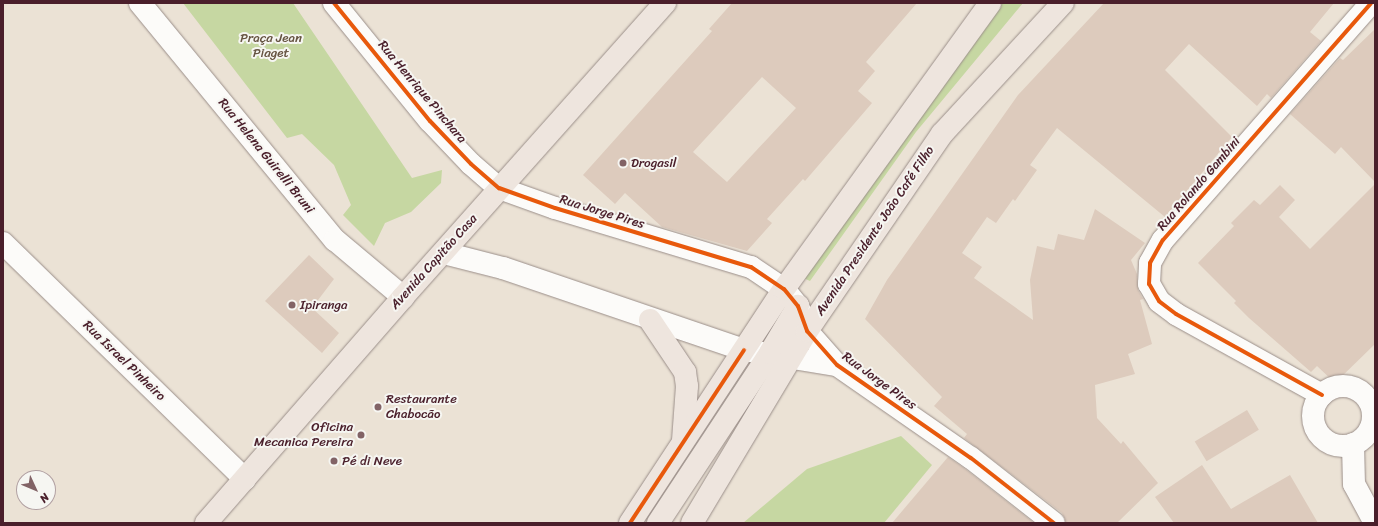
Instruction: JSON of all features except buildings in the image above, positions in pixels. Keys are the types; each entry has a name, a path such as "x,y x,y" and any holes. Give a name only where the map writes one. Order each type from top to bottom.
{"main road":[{"name":"Avenida Capitão Casa","path":"206,523 403,297 444,253 499,188 665,3"},
{"path":"630,523 784,289 990,3"},
{"name":"Avenida Presidente João Café Filho","path":"692,523 807,331 942,134 1063,3"},
{"path":"658,523 770,353 798,306"},
{"path":"650,320 685,372 687,386 683,444"}],"street":[{"name":"Rua Helena Guirelli Bruni","path":"140,3 335,240 403,297"},
{"name":"Rua Henrique Pinchara","path":"334,3 430,120 471,164 499,188"},
{"name":"Rua Rolando Gambini","path":"1322,395 1176,314 1159,301 1149,284 1150,263 1163,240 1371,3"},
{"name":"Rua Jorge Pires","path":"499,188 555,208 751,267 784,289 798,306 807,331 837,365 971,458 1054,523"},
{"name":"Rua Israel Pinheiro","path":"3,243 245,479"},
{"name":"Rua Jorge Pires","path":"444,253 503,268 650,320 744,350 837,365"},
{"path":"1348,386 1370,389 1373,413 1372,423 1365,436 1353,444 1334,445 1318,433 1313,413 1322,395 1339,387 1348,386"},
{"path":"1353,444 1354,484 1375,523"}],"green space":[{"name":"Praça Jean Piaget","path":"183,3 293,3 412,178 442,170 441,183 411,212 385,223 374,246 343,215 351,205 334,165 302,134 287,138"},
{"path":"997,3 1023,3 916,132 810,281 799,276"},
{"path":"901,436 932,465 884,523 743,523 807,469"}],"cycle path":[{"path":"334,3 430,121 471,164 499,188 555,208 751,267 784,289 798,306 807,331 837,365 971,458 1054,523"},
{"path":"1322,395 1176,314 1159,301 1149,284 1150,263 1163,240 1371,3"},
{"path":"630,523 744,350"}],"place":[{"name":"Drogasil","path":"623,163"},
{"name":"Ipiranga","path":"292,305"},
{"name":"Restaurante Chabocão","path":"378,407"},
{"name":"Oficina Mecanica Pereira","path":"361,435"},
{"name":"Pé di Neve","path":"334,461"}]}
